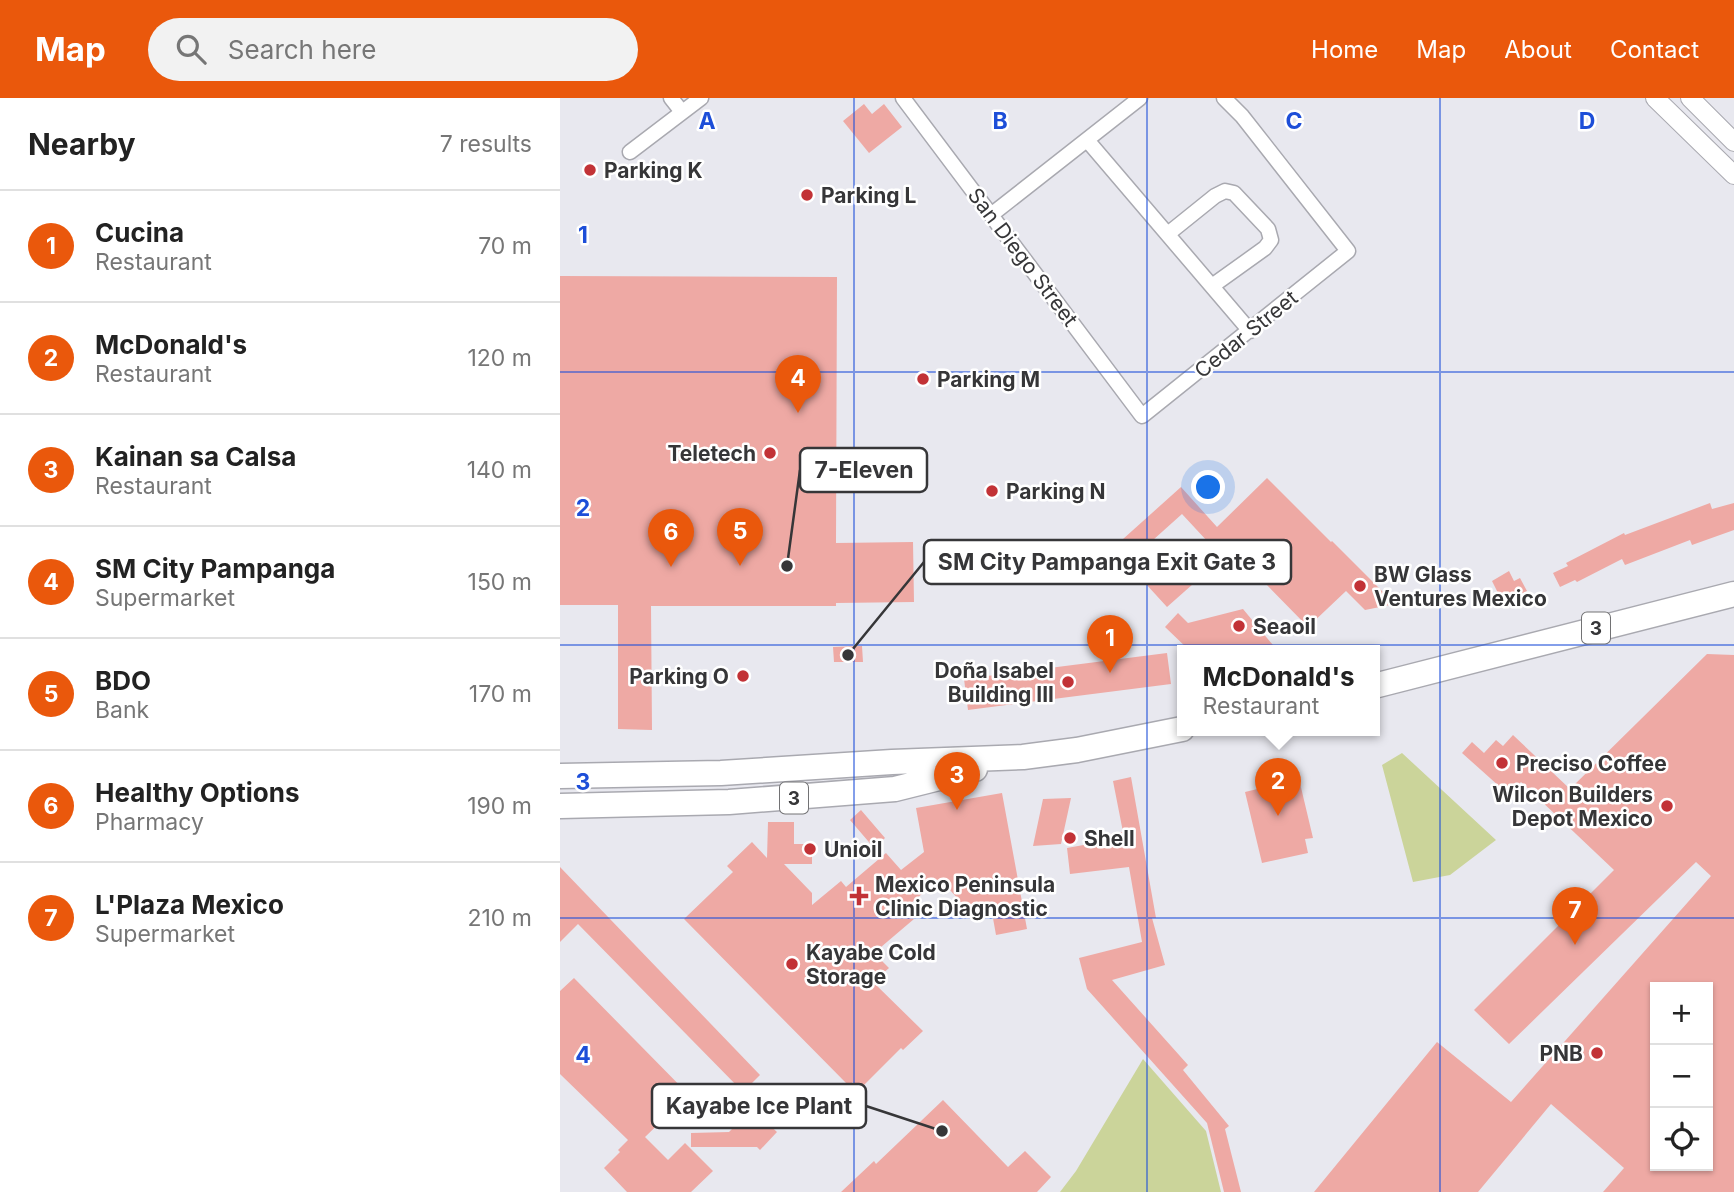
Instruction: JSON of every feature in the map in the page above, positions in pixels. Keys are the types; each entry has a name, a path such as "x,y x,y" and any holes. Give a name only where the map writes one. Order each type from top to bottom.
{"highway":[{"name":"3","path":"1380,684 1734,594"},
{"name":"3","path":"560,776 663,775 1023,757 1077,750 1177,730"},
{"name":"3","path":"560,806 780,799 895,789 1023,757"},
{"path":"663,775 664,804"}],"street":[{"path":"671,98 682,112"},
{"path":"630,152 701,98"},
{"name":"San Diego Street","path":"903,98 1142,416"},
{"path":"991,215 1140,98"},
{"name":"Cedar Street","path":"1142,416 1348,250 1242,116 1224,98"},
{"path":"1655,98 1734,175"},
{"path":"1690,98 1734,142"},
{"path":"1087,140 1250,331"},
{"path":"1169,233 1225,191 1234,193 1268,229 1271,240 1265,248 1212,286"}],"green space":[{"path":"1402,753 1496,840 1450,875 1413,882 1382,765"},
{"path":"1143,1059 1206,1131 1221,1192 1060,1192 1076,1171"}],"building":[{"path":"864,104 872,114 884,104 902,127 869,153 843,121"},
{"path":"560,276 837,277 836,543 913,542 914,602 836,603 836,606 651,606 652,730 618,729 618,605 560,605"},
{"path":"1267,478 1395,604 1365,610 1346,591 1308,627 1264,582 1268,578 1236,546 1167,607 1113,548 1181,487 1217,527","holes":["1182,514 1208,542 1178,568 1153,540"]},
{"path":"1710,503 1712,509 1734,503 1734,530 1692,545 1690,540 1625,565 1622,559 1577,582 1575,580 1560,587 1553,573 1568,566 1566,563 1624,533 1625,535"},
{"path":"1509,571 1514,581 1520,578 1527,591 1503,603 1492,581"},
{"path":"1243,609 1273,645 1184,645 1165,627 1178,613 1188,623"},
{"path":"862,646 863,662 834,662 833,647"},
{"name":"Doña Isabel Building III","path":"1167,653 1171,684 968,710 964,679"},
{"path":"1707,654 1734,655 1734,1192 1603,1192 1624,1168 1551,1104 1478,1192 1314,1192 1437,1042 1511,1102 1711,876 1696,862 1509,1044 1474,1010 1614,870 1521,782 1509,795 1462,753 1472,742 1484,753 1496,740 1503,746 1513,735 1570,789"},
{"path":"1131,777 1156,918 1152,918 1165,965 1112,980 1188,1065 1183,1070 1229,1126 1225,1129 1241,1192 1224,1192 1207,1123 1087,989 1079,958 1142,942 1129,867 1070,874 1067,848 1100,842 1099,836 1123,832 1113,781"},
{"path":"1299,779 1313,838 1305,839 1308,853 1262,863 1245,792"},
{"path":"1002,793 1027,929 996,935 991,907 977,920 940,879 905,908 914,919 874,953 889,968 873,982 923,1031 903,1050 901,1048 860,1089 853,1082 849,1086 684,919 733,872 727,866 752,842 767,858 768,822 794,822 794,844 812,844 812,864 784,864 812,893 812,905 841,881 846,887 886,853 901,870 924,852 916,808"},
{"path":"1071,798 1061,844 1033,846 1043,799"},
{"path":"861,810 885,838 874,848 850,820"},
{"path":"560,867 760,1075 743,1092 578,924 560,942"},
{"path":"574,978 697,1103 683,1117 675,1108 645,1137 668,1160 685,1143 713,1171 691,1192 627,1192 604,1168 628,1140 560,1074 560,991"},
{"path":"943,1100 1008,1167 1025,1151 1051,1177 1037,1192 841,1192 874,1161 876,1164"},
{"path":"752,1109 777,1132 760,1150 757,1147 691,1147 691,1133 729,1132"}],"place":[{"name":"Parking K","path":"590,170"},
{"name":"Parking L","path":"807,195"},
{"name":"Parking M","path":"923,379"},
{"name":"SM City Pampanga","path":"798,413"},
{"name":"Teletech","path":"770,453"},
{"name":"Parking N","path":"992,491"},
{"name":"BDO","path":"740,566"},
{"name":"7-Eleven","path":"787,566"},
{"name":"Healthy Options","path":"671,567"},
{"name":"BW Glass Ventures Mexico","path":"1360,586"},
{"name":"Seaoil","path":"1239,626"},
{"name":"SM City Pampanga Exit Gate 3","path":"848,655"},
{"name":"Cucina","path":"1110,673"},
{"name":"Parking O","path":"743,676"},
{"name":"Doña Isabel Building III","path":"1068,682"},
{"name":"Preciso Coffee","path":"1502,763"},
{"name":"Wilcon Builders Depot Mexico","path":"1667,806"},
{"name":"Kainan sa Calsa","path":"957,810"},
{"name":"McDonald's","path":"1278,816"},
{"name":"Shell","path":"1070,838"},
{"name":"Unioil","path":"810,849"},
{"name":"Mexico Peninsula Clinic Diagnostic","path":"859,896"},
{"name":"L'Plaza Mexico","path":"1575,945"},
{"name":"Kayabe Cold Storage","path":"792,964"},
{"name":"PNB","path":"1597,1053"},
{"name":"Kayabe Ice Plant","path":"942,1131"}]}
